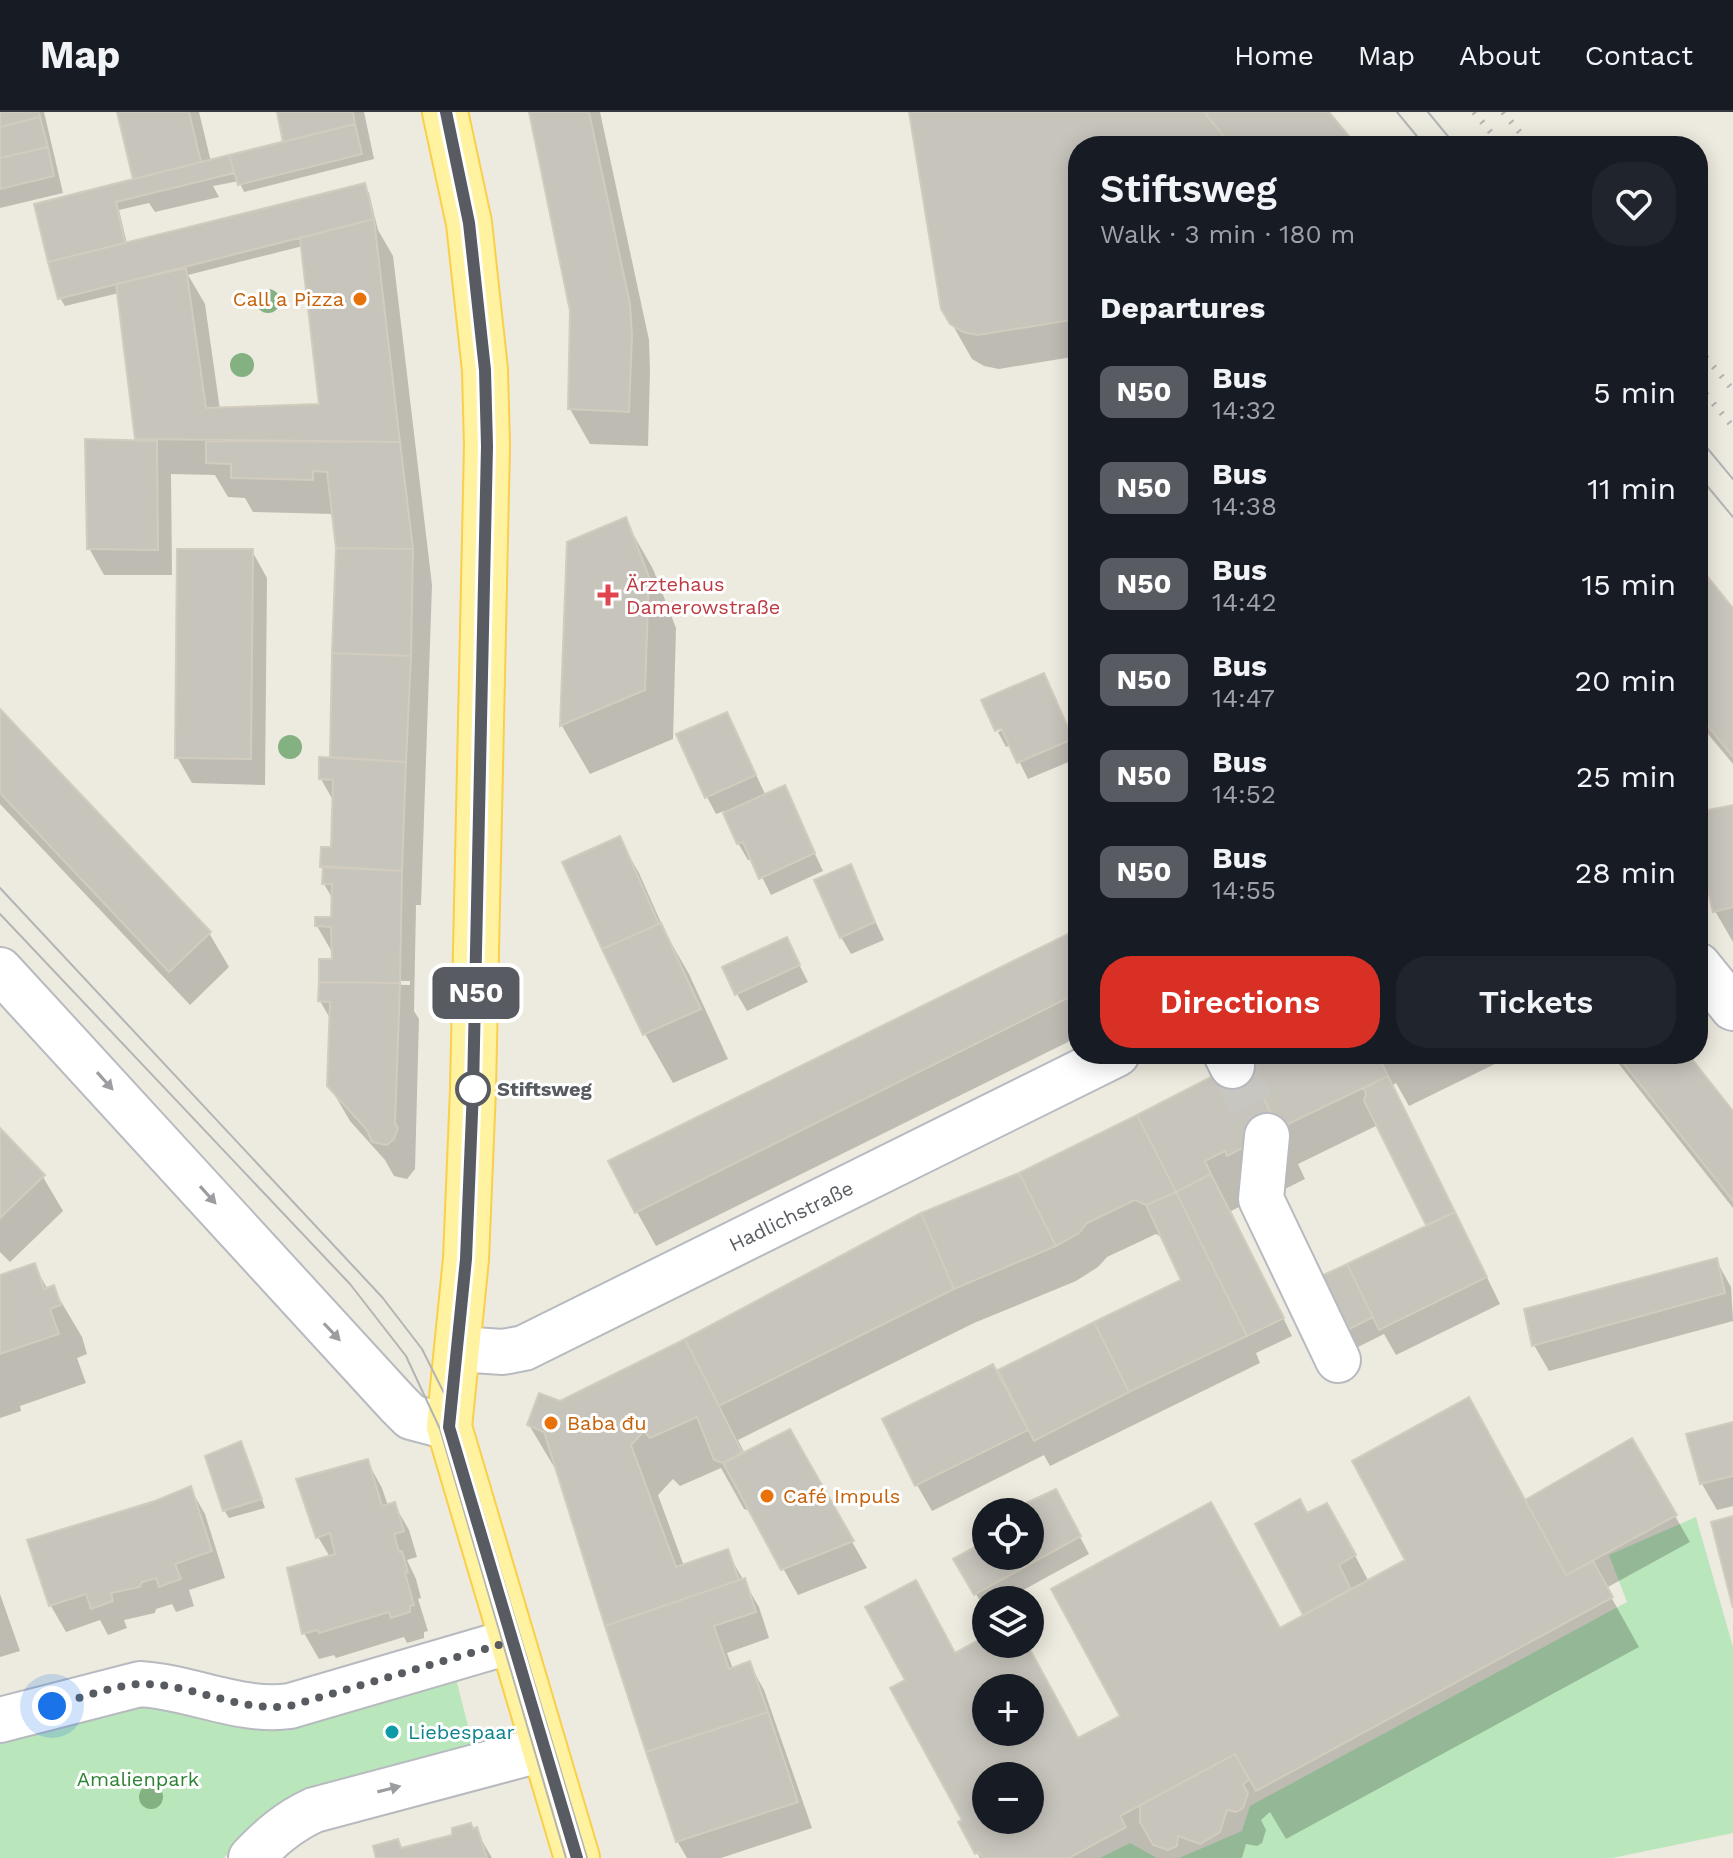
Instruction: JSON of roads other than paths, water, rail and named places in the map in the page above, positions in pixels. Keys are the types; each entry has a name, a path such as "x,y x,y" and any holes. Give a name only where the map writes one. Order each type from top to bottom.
{"main road":[{"path":"445,112 469,223 485,370 487,446 473,1089 466,1259 449,1427 577,1858"}],"street":[{"path":"0,970 398,1404 411,1417 449,1427"},
{"path":"1708,977 1733,1008"},
{"name":"Hadlichstraße","path":"458,1349 503,1352 524,1348 1097,1064"},
{"path":"1267,1136 1261,1199 1338,1360"},
{"path":"0,1720 140,1684 159,1685 249,1706 290,1706 512,1641"},
{"path":"251,1858 293,1819 314,1810 543,1749"}],"tunnel":[{"path":"1232,1066 1267,1136"}],"tram line":[{"path":"1397,112 1417,136"},
{"path":"1428,112 1448,136"},
{"path":"1708,449 1733,479"},
{"path":"1708,487 1733,517"},
{"path":"0,888 382,1297 422,1349 451,1407 587,1858"},
{"path":"0,914 350,1284 406,1356 440,1429 566,1858"}],"railway":[{"path":"1474,112 1494,136"},
{"path":"1503,112 1523,136"},
{"path":"1708,360 1733,390"},
{"path":"1708,397 1733,427"}],"place":[{"name":"Call a Pizza","path":"360,299"},
{"name":"Ärztehaus Damerowstraße","path":"608,595"},
{"name":"Stiftsweg","path":"473,1089"},
{"name":"Baba đu","path":"551,1423"},
{"name":"Café Impuls","path":"767,1496"},
{"name":"Liebespaar","path":"392,1732"}],"park label":[{"name":"Amalienpark","path":"138,1779"}]}
